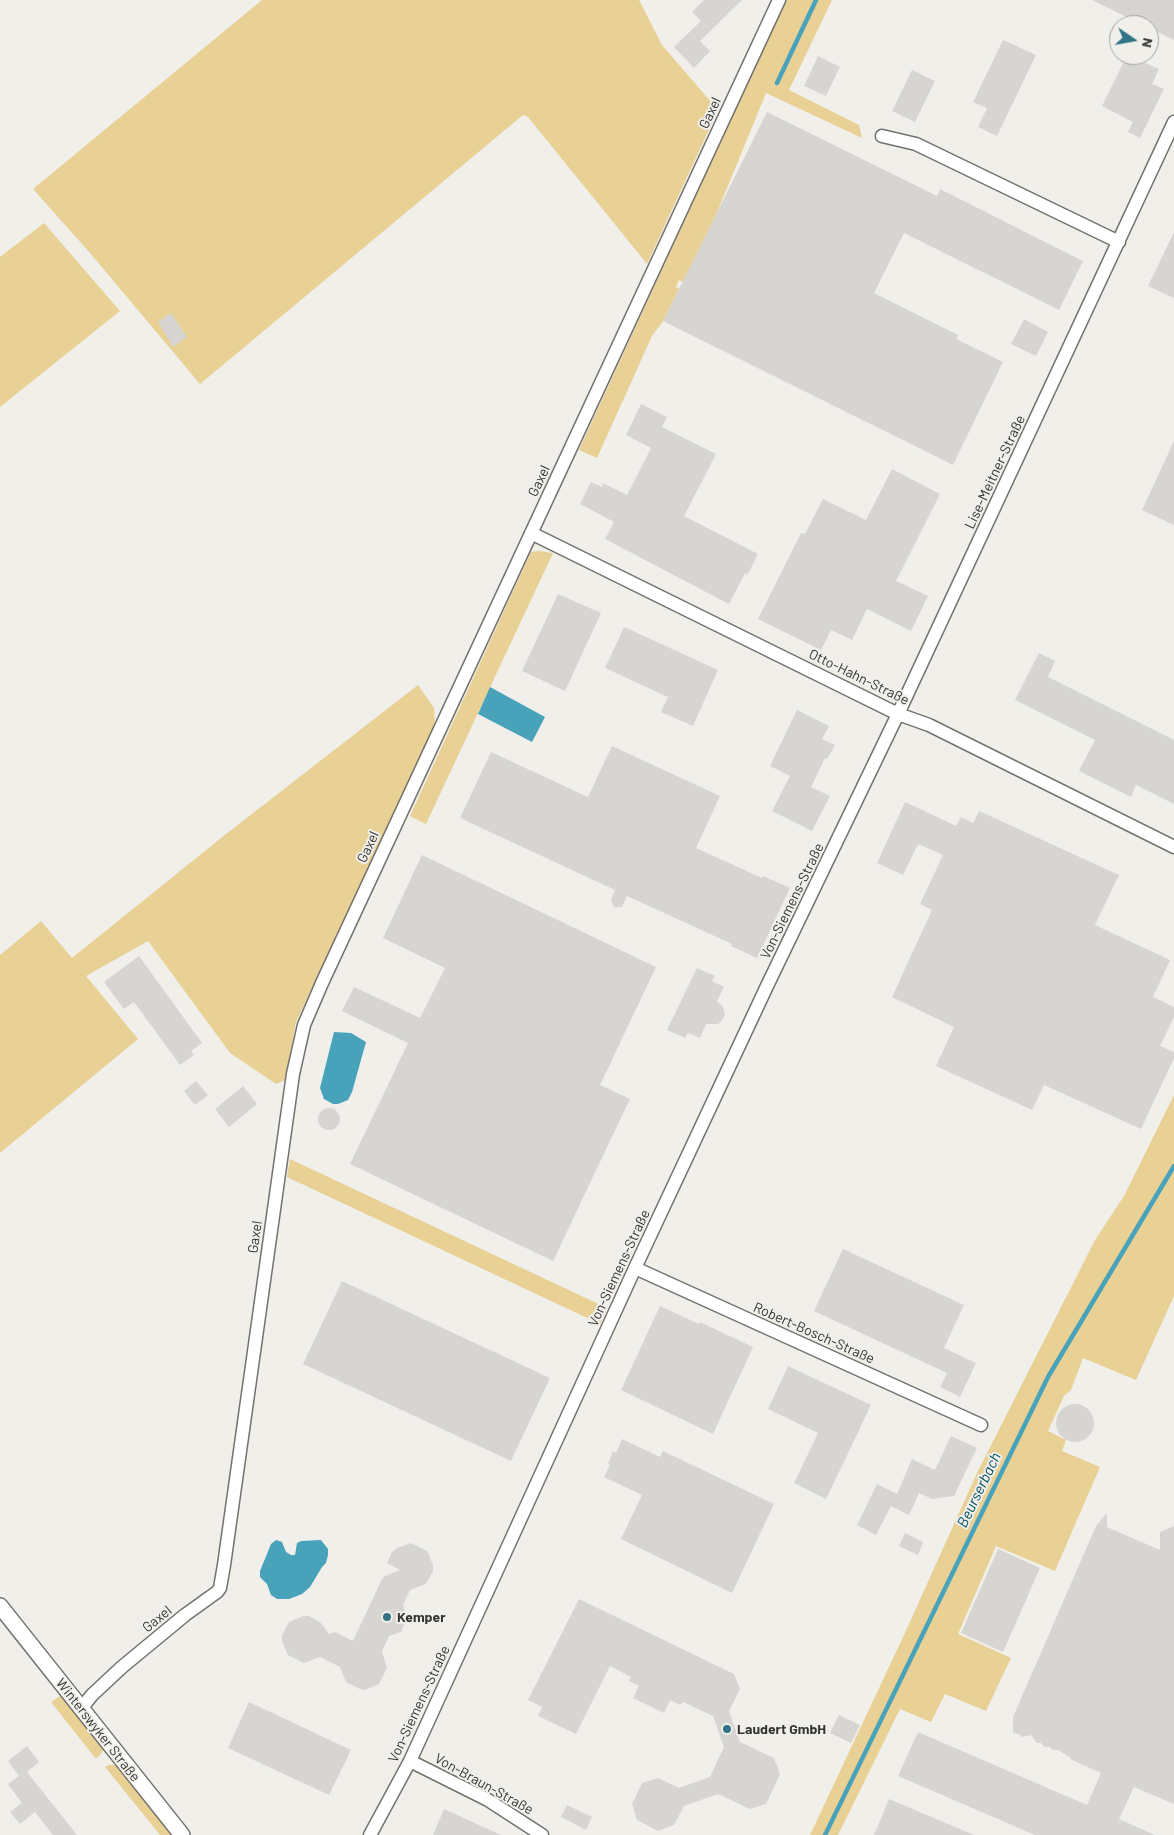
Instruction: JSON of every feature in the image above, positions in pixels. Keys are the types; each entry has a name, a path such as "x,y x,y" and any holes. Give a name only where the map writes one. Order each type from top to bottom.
{"street":[{"name":"Gaxel","path":"81,1709 92,1695 122,1667 220,1588 293,1074 304,1026 326,974 779,0"},
{"name":"Lise-Meitner-Straße","path":"898,714 1174,122"},
{"path":"882,136 916,144 1118,242"},
{"name":"Otto-Hahn-Straße","path":"531,533 898,714 929,725 1174,847"},
{"name":"Von-Siemens-Straße","path":"370,1835 410,1761 635,1268 767,986 898,714"},
{"name":"Robert-Bosch-Straße","path":"635,1268 981,1425"},
{"name":"Winterswyker Straße","path":"0,1606 182,1835"},
{"name":"Von-Braun-Straße","path":"410,1761 488,1800 542,1835"}],"shaded area":[{"path":"262,0 639,0 662,45 718,110 647,264 528,117 523,115 200,384 90,253 33,189"},
{"path":"786,0 832,0 789,90 859,125 862,138 766,93 716,215 683,282 679,280 676,287 679,289 663,321 652,336 597,458 579,450"},
{"path":"44,223 120,311 0,407 0,257"},
{"path":"531,552 553,553 426,824 410,816"},
{"path":"418,685 434,708 435,724 296,1022 285,1080 276,1084 230,1053 148,941 86,976 138,1039 0,1153 0,955 41,921 72,958 221,838"},
{"path":"1174,1095 1174,1296 1136,1380 1083,1358 1071,1390 1064,1396 1048,1431 1066,1440 1062,1451 1100,1467 1055,1571 996,1546 958,1634 1011,1658 986,1711 945,1694 931,1722 900,1709 838,1835 810,1835 904,1635 977,1473 1095,1240 1124,1196"},
{"path":"290,1159 607,1308 600,1324 287,1177"},
{"path":"62,1695 104,1747 96,1759 51,1702"},
{"path":"117,1765 172,1835 160,1835 105,1767"}],"water":[{"path":"490,687 545,717 532,742 478,714"},
{"path":"334,1032 351,1033 366,1042 352,1092 348,1100 338,1104 333,1104 324,1099 320,1088"},
{"path":"276,1540 282,1542 286,1552 291,1555 295,1555 297,1543 301,1541 321,1540 328,1549 326,1563 310,1587 302,1594 289,1599 277,1599 271,1595 267,1584 260,1577 260,1571 271,1544"}],"building":[{"path":"704,0 742,0 700,41 710,51 694,68 674,47 701,21 692,12"},
{"path":"1092,0 1174,0 1174,40 1159,33 1159,15 1123,15"},
{"path":"1003,40 1036,55 997,136 978,127 987,108 973,102"},
{"path":"818,56 840,67 826,96 804,86"},
{"path":"1122,65 1150,65 1159,69 1152,84 1164,89 1140,138 1128,132 1133,122 1102,106"},
{"path":"912,70 935,81 915,122 892,111"},
{"path":"767,112 937,196 940,189 1083,261 1059,310 904,233 874,293 958,335 956,339 1003,362 953,465 663,321"},
{"path":"1174,232 1174,298 1148,286"},
{"path":"171,313 187,337 173,347 158,322"},
{"path":"1024,319 1048,332 1036,356 1011,344"},
{"path":"641,404 667,417 662,427 716,454 684,516 758,554 748,574 745,573 729,604 605,539 614,522 580,504 591,482 602,487 603,483 627,495 651,448 626,435"},
{"path":"1174,441 1174,525 1142,510"},
{"path":"892,469 940,494 896,581 928,596 911,631 867,609 852,640 831,630 821,650 758,619 801,533 805,534 823,499 866,520"},
{"path":"558,594 601,613 565,691 522,671"},
{"path":"624,627 718,670 693,726 661,712 668,697 605,668"},
{"path":"1039,653 1055,661 1048,677 1174,740 1174,804 1136,785 1131,797 1079,771 1095,740 1015,700"},
{"path":"797,710 829,726 822,739 835,745 827,759 825,758 811,787 830,796 812,831 772,811 790,776 770,766"},
{"path":"612,746 720,796 696,848 762,878 763,876 790,888 757,958 731,946 732,944 627,896 622,907 614,907 611,900 615,890 460,818 491,752 588,797"},
{"path":"905,802 956,826 961,817 973,823 979,811 1119,875 1095,925 1170,960 1153,997 1174,1007 1174,1017 1160,1046 1174,1052 1174,1058 1141,1129 1044,1085 1032,1110 936,1066 954,1027 892,997 932,910 920,904 943,855 918,844 903,875 877,863"},
{"path":"422,855 656,967 600,1085 630,1099 553,1261 350,1164 408,1043 342,1011 354,987 420,1018 445,968 383,938"},
{"path":"139,956 202,1043 191,1051 194,1055 180,1065 134,1002 124,1009 104,982"},
{"path":"697,968 715,976 712,981 724,987 717,1001 723,1007 725,1015 718,1024 706,1024 700,1038 688,1033 685,1038 667,1030"},
{"path":"196,1081 208,1095 195,1105 184,1091"},
{"path":"243,1086 257,1104 229,1127 215,1109"},
{"path":"329,1108 337,1111 340,1119 337,1127 329,1130 321,1127 318,1119 321,1111"},
{"path":"843,1249 964,1305 944,1348 976,1363 960,1397 940,1387 947,1373 814,1311"},
{"path":"342,1281 550,1378 511,1461 303,1364"},
{"path":"660,1306 753,1347 713,1434 621,1390"},
{"path":"788,1366 871,1405 826,1499 794,1483 818,1433 768,1409"},
{"path":"1075,1404 1088,1410 1094,1423 1088,1436 1075,1442 1062,1436 1056,1423 1062,1410"},
{"path":"951,1436 977,1448 954,1496 932,1499 919,1493 909,1515 891,1506 876,1535 857,1525 877,1484 897,1494 912,1459 935,1470"},
{"path":"622,1439 660,1457 663,1451 774,1504 732,1593 621,1539 642,1495 604,1477 610,1465 608,1464 613,1451 616,1453"},
{"path":"1107,1513 1107,1527 1160,1550 1160,1532 1174,1526 1174,1804 1134,1787 1119,1819 1155,1835 1035,1835 898,1776 918,1732 1087,1805 1101,1773 1070,1759 1058,1750 1053,1750 1041,1743 1037,1743 1031,1735 1022,1737 1019,1734 1013,1733 1013,1717 1096,1526"},
{"path":"905,1533 923,1542 918,1555 899,1546"},
{"name":"Kemper","path":"411,1543 427,1551 433,1565 433,1571 426,1584 410,1590 403,1605 407,1618 401,1632 389,1636 382,1651 387,1668 379,1684 365,1690 360,1689 346,1682 340,1667 320,1657 304,1663 288,1655 282,1641 282,1635 289,1622 303,1616 309,1616 320,1622 329,1634 335,1632 353,1641 382,1579 400,1570 387,1563 392,1552"},
{"path":"998,1549 1040,1568 1003,1652 961,1633"},
{"name":"Laudert GmbH","path":"579,1599 734,1674 740,1689 729,1711 740,1742 774,1758 780,1774 766,1804 750,1809 718,1794 684,1806 674,1825 658,1831 637,1820 632,1804 642,1783 658,1778 679,1788 710,1777 724,1747 713,1716 683,1702 680,1705 670,1700 664,1713 633,1698 639,1686 629,1681 631,1677 610,1666 576,1734 538,1716 542,1707 528,1700"},
{"path":"249,1702 351,1750 329,1795 228,1748"},
{"path":"839,1715 860,1725 851,1743 830,1733"},
{"path":"27,1746 39,1762 27,1772 77,1835 53,1835 35,1812 20,1824 10,1812 22,1803 8,1784 19,1776 8,1761"},
{"path":"889,1799 974,1835 874,1835"},
{"path":"567,1805 592,1817 586,1830 561,1817"},
{"path":"444,1809 501,1835 433,1835"}],"waterway":[{"path":"777,83 816,0"},
{"name":"Beurserbach","path":"825,1835 1048,1377 1174,1166"}],"place":[{"name":"Kemper","path":"387,1617"},
{"name":"Laudert GmbH","path":"727,1729"}]}
